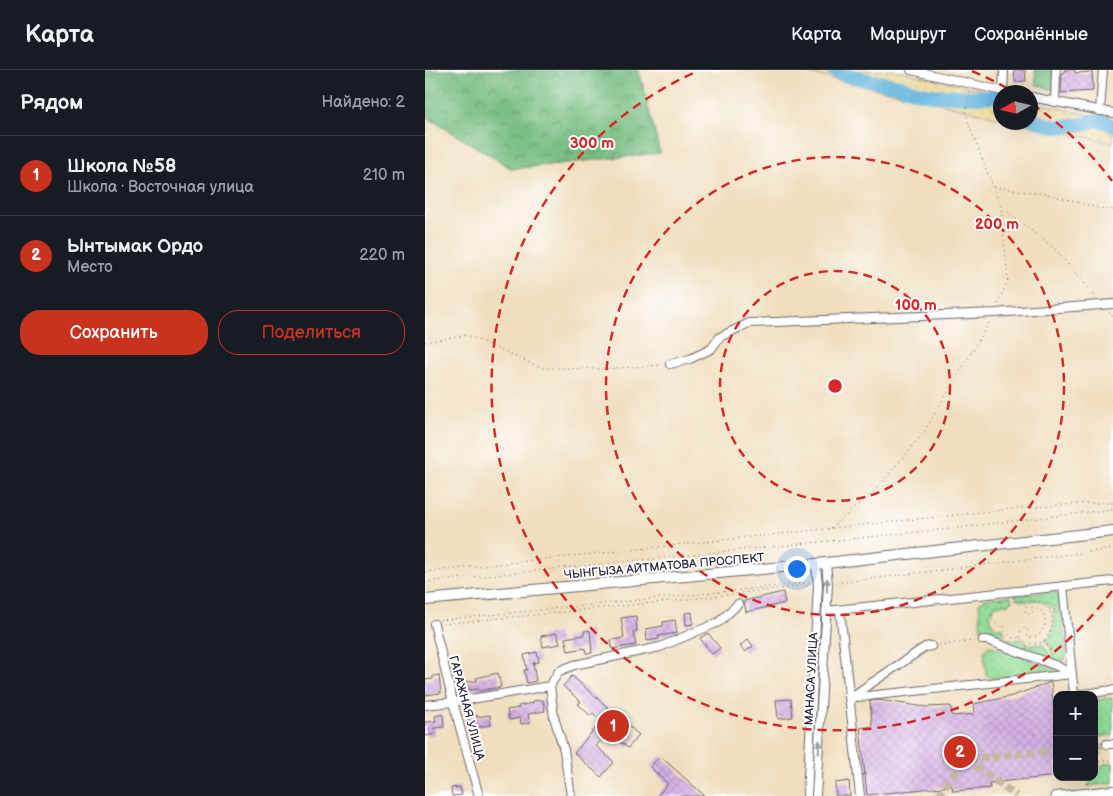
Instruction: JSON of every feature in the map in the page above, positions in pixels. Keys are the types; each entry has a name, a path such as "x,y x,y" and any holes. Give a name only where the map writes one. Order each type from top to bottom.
{"main road":[{"name":"ЧЫНГЫЗА АЙТМАТОВА ПРОСПЕКТ","path":"425,600 821,564 1113,531"}],"street":[{"path":"911,70 993,89"},
{"path":"954,70 954,79"},
{"path":"1004,70 1005,85"},
{"path":"1055,102 1056,70"},
{"path":"1100,111 1103,70"},
{"path":"1038,98 1113,113"},
{"path":"670,364 690,360 711,349 720,337 749,323 995,312 1113,304"},
{"name":"МАНАСА УЛИЦА","path":"816,796 828,584 821,564"},
{"name":"МАНАСА УЛИЦА","path":"807,796 818,584 821,564"},
{"path":"826,611 1113,581"},
{"path":"1063,586 1074,691"},
{"path":"571,796 564,750 554,717 550,686 559,671 574,665 660,647 719,622 738,604"},
{"path":"840,610 860,796"},
{"name":"ГАРАЖНАЯ УЛИЦА","path":"434,622 453,702 479,796"},
{"path":"983,640 1050,663 1072,674"},
{"path":"849,698 925,647 931,646"},
{"path":"849,698 1072,674"},
{"path":"425,705 550,686"},
{"path":"1098,692 1113,690"},
{"path":"1055,796 1113,790"}],"path":[{"path":"830,528 875,491 924,432 995,312 1008,280 1001,207 969,125 966,111 972,84"},
{"path":"993,187 1052,195 1098,208 1113,210"},
{"path":"1001,207 1054,248 1113,316"},
{"path":"425,342 467,335 542,368 604,369 670,364"},
{"path":"425,572 1011,509 1087,503 1113,503"},
{"path":"425,582 967,527 1113,509"},
{"path":"828,584 1113,549"},
{"path":"434,622 796,584 818,584"},
{"path":"434,622 682,600 818,584"},
{"path":"1019,601 1027,604 1040,602 1048,609 1051,614 1052,626 1049,636 1037,643 1030,644 1021,638 1013,638 1007,635 1004,626 997,626 992,622 991,614 994,608 1001,606 1007,608 1012,602 1019,601"},
{"path":"1021,638 1020,632 1023,629 1027,629 1029,632 1027,637 1031,638 1040,634 1045,625 1044,615 1037,608 1032,607 1033,613 1026,614 1027,604"},
{"path":"1048,609 1056,610 1065,607"},
{"path":"1045,625 1052,626"},
{"path":"931,646 983,640"},
{"path":"1043,640 1051,652 1050,663"},
{"path":"1098,762 1113,760"},
{"path":"1098,769 1104,761"}],"green space":[{"path":"425,70 639,70 660,153 512,169 425,116"},
{"path":"1035,70 1054,70 1053,90 1036,85"},
{"path":"1055,592 1060,595 1061,607 1058,608 1039,600 1022,600 1014,595"},
{"path":"1010,596 1012,600 1007,605 996,605 990,614 993,624 1003,628 1005,635 1000,640 983,633 979,603 985,599"},
{"path":"1062,610 1066,657 1064,661 1059,662 1053,660 1051,648 1046,641 1054,627 1052,611"},
{"path":"1007,638 1020,639 1030,645 1042,643 1048,652 1049,659 1004,641"},
{"path":"992,646 1054,669 1054,672 991,678 986,675 984,652 987,647"},
{"path":"1112,698 1113,735 1098,737 1098,700"},
{"path":"1113,763 1113,783 1087,786 1091,781 1098,781 1098,772 1104,764"}],"sand":[{"path":"791,70 895,70 993,92 993,116"},
{"path":"1038,104 1113,120 1113,143 1038,127"}],"building":[{"path":"1014,70 1025,70 1026,81 1015,82"},
{"path":"1064,70 1075,70 1075,73 1092,72 1093,91 1061,93 1062,73 1064,73"},
{"path":"783,592 785,603 746,612 744,601"},
{"path":"692,612 693,624 686,625 685,613"},
{"path":"636,616 637,631 633,632 636,645 612,649 611,640 624,638 621,618"},
{"path":"675,620 677,633 658,636 659,639 647,641 646,629 663,626 663,622"},
{"path":"590,630 592,653 586,653 585,648 568,651 565,638 584,635 584,631"},
{"path":"557,633 560,644 543,647 541,636"},
{"path":"708,633 720,648 712,654 700,638"},
{"path":"748,639 753,646 745,652 740,646"},
{"path":"537,652 539,662 533,663 536,681 527,683 524,670 527,670 524,655"},
{"path":"498,673 501,687 479,691 478,689 458,691 457,683 477,681 476,678"},
{"path":"439,675 441,693 425,695 425,680 433,679 433,676"},
{"path":"572,676 639,735 628,748 609,732 596,746 614,762 601,777 574,753 602,721 593,713 591,716 578,704 581,702 563,686"},
{"path":"1051,682 1053,701 1053,776 989,783 990,788 953,791 952,786 867,795 860,728 872,726 870,701 878,700 926,707 951,706 952,716 975,714 974,704 1012,696"},
{"path":"791,699 793,717 778,719 776,700"},
{"path":"543,700 545,711 528,714 530,723 521,724 520,718 509,720 507,710 519,708 518,706 533,703 533,701"},
{"path":"443,714 444,727 434,728 435,734 425,736 425,722 436,721 435,716"},
{"path":"477,715 477,717 490,715 491,725 470,728 468,717"},
{"path":"660,756 705,796 657,796 668,784 650,767"},
{"path":"849,781 850,796 836,796 835,783"},
{"path":"460,787 462,795 452,796 451,788"}],"waterway":[{"path":"833,70 843,75 900,86 916,92 933,95 993,96"},
{"path":"1038,121 1055,127 1086,124 1095,120 1103,121 1113,126"}],"tunnel":[{"path":"1098,745 1107,744"},
{"path":"938,796 966,759 1053,750"},
{"path":"966,759 1016,796"}],"place":[{"name":"Школа №58","path":"613,726"},
{"name":"Ынтымак Ордо","path":"960,752"}]}
